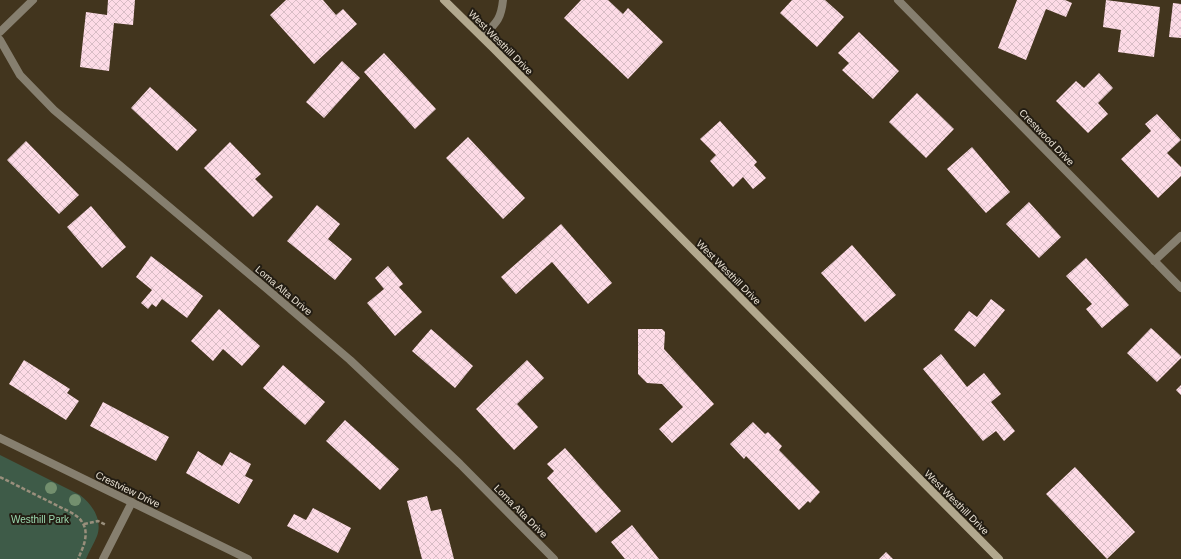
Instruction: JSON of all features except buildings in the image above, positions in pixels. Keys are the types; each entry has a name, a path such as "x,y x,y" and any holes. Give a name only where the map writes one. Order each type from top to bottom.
{"street":[{"path":"0,32 33,0"},
{"name":"West Westhill Drive","path":"444,0 999,559"},
{"path":"482,37 497,22 502,10 502,0"},
{"name":"Crestwood Drive","path":"898,0 1181,288"},
{"name":"Loma Alta Drive","path":"0,40 20,75 54,110 350,360 460,464 554,559"},
{"path":"1154,261 1181,236"},
{"name":"Crestview Drive","path":"0,438 248,559"},
{"path":"104,559 132,502"}],"path":[{"path":"0,477 72,513 79,518 84,524 85,538 83,548 78,559"},
{"path":"84,524 98,522 118,530"}],"green space":[{"name":"Westhill Park","path":"0,455 80,495 89,503 99,524 96,539 86,559 0,559"}]}
